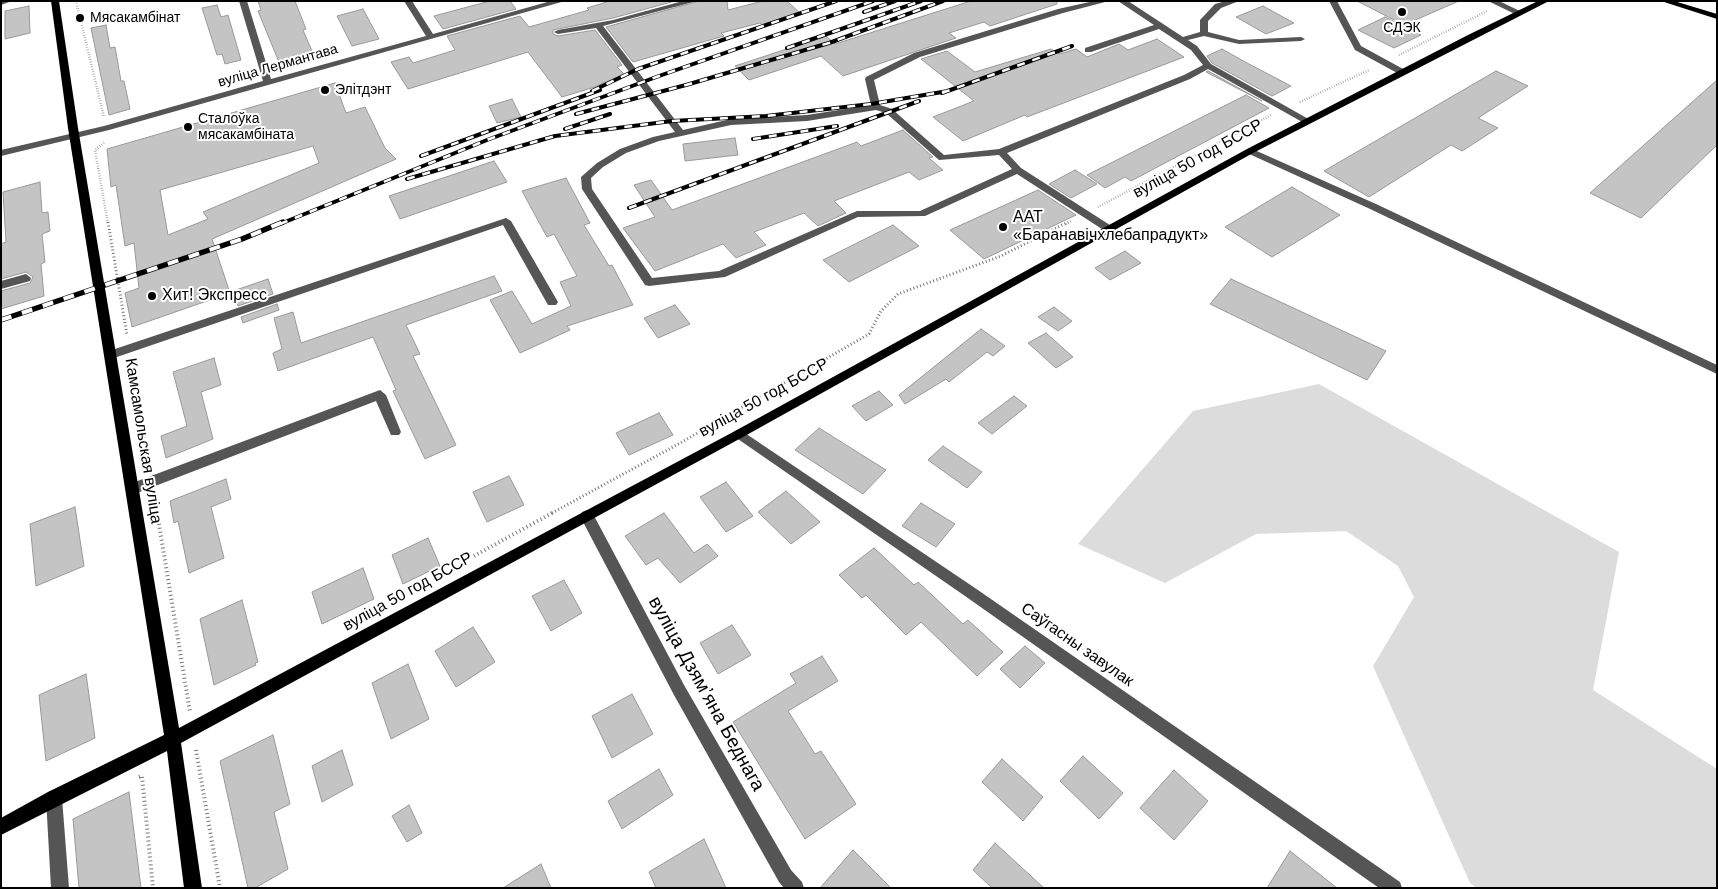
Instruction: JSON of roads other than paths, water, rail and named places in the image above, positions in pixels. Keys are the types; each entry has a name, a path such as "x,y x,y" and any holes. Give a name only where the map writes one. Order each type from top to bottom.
{"main road":[{"name":"Камсамольская вуліца","path":"55,1 74,135 173,740 193,888"},
{"name":"вуліца 50 год БССР","path":"1,827 54,798 173,740 739,434 1250,151 1402,72 1545,1"},
{"path":"1665,1 1717,17"}],"street":[{"path":"1,3 8,1"},
{"path":"243,1 268,83"},
{"path":"408,1 431,38"},
{"name":"вуліца Лермантава","path":"1,153 268,83 561,1"},
{"path":"558,32 598,25 693,1"},
{"path":"876,107 869,78 917,55 1061,11 1105,1"},
{"path":"1122,1 1194,48 1208,66 1307,121"},
{"path":"1209,1 1218,6"},
{"path":"1204,33 1204,20 1218,6 1235,1"},
{"path":"1334,1 1358,48 1402,72"},
{"path":"1492,1 1520,13"},
{"path":"598,25 680,133"},
{"path":"1088,50 1159,26"},
{"path":"1181,40 1204,33 1239,42 1301,39"},
{"path":"1018,170 920,214 857,214 722,274 649,282 587,189 586,177 623,150 680,133 731,122 807,118 876,107 889,112 942,158 1001,152 1186,77 1208,66"},
{"path":"1250,151 1372,206 1717,370"},
{"path":"1001,152 1018,170 1109,229"},
{"path":"110,355 506,222 552,302"},
{"path":"1,285 26,278"},
{"path":"132,489 380,395 395,432"},
{"name":"Саўгасны завулак","path":"739,434 962,586 1394,888"},
{"name":"вуліца Дзямʼяна Беднага","path":"587,516 679,690 784,876 796,888"},
{"path":"54,798 60,888"}],"railway":[{"path":"592,91 638,69 836,1"},
{"path":"280,224 487,140 659,76 873,1"},
{"path":"864,12 895,1"},
{"path":"787,48 921,1"},
{"path":"576,114 686,85 829,43 943,1"},
{"path":"947,91 1072,46"},
{"path":"421,156 600,90"},
{"path":"407,179 555,136 672,121 766,116 871,104 947,91"},
{"path":"942,93 947,91"},
{"path":"629,208 919,101"},
{"path":"565,129 610,114"},
{"path":"753,139 837,126"},
{"path":"1,320 242,239 283,222"}],"place":[{"name":"СДЭК","path":"1402,12"},
{"name":"Мясакамбінат","path":"80,18"},
{"name":"Элітдэнт","path":"325,90"},
{"name":"Сталоўка мясакамбіната","path":"188,127"},
{"name":"ААТ «Баранавічхлебапрадукт»","path":"1003,227"},
{"name":"Хит! Экспресс","path":"152,296"}]}
